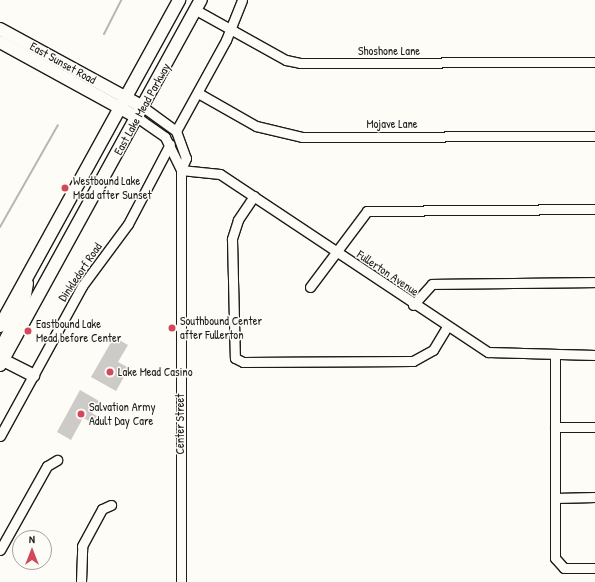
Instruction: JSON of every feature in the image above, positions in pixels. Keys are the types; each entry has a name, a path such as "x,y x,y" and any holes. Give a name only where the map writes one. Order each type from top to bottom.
{"main road":[{"name":"East Lake Mead Parkway","path":"0,326 179,0"},
{"name":"East Lake Mead Parkway","path":"1,357 140,113 198,5"},
{"name":"East Sunset Road","path":"0,28 123,103"},
{"name":"East Sunset Road","path":"0,42 123,103"},
{"name":"Center Street","path":"123,103 140,113"},
{"path":"28,276 23,306 1,357 33,375"}],"street":[{"path":"176,131 198,93 242,0"},
{"name":"Shoshone Lane","path":"198,5 230,27 286,60 300,63 595,62"},
{"name":"Mojave Lane","path":"198,93 256,126 302,136 595,136"},
{"name":"Center Street","path":"140,113 176,131 186,158 181,170 178,582"},
{"name":"Center Street","path":"140,113 170,144 181,170"},
{"name":"Dinkledorf Road","path":"0,436 82,286 128,224 170,144"},
{"name":"Fullerton Avenue","path":"181,170 220,174 413,305 488,352 595,355"},
{"path":"254,196 238,220 232,239 235,358 243,362 413,361 433,350 447,327"},
{"path":"310,287 367,211 595,209"},
{"path":"413,305 432,284 595,282"},
{"path":"555,355 555,498 558,564 564,568 595,568"},
{"path":"555,427 595,427"},
{"path":"0,550 46,466 57,460"},
{"path":"555,498 595,497"},
{"path":"81,582 82,546 102,509 111,505"}],"building":[{"name":"Lake Mead Casino","path":"114,337 128,345 118,362 129,368 116,391 91,377"},
{"name":"Salvation Army Adult Day Care","path":"80,390 99,401 92,413 97,416 93,423 83,418 71,440 57,432"}],"waterway":[{"path":"104,34 121,0"},
{"path":"0,227 58,125"}],"place":[{"name":"Westbound Lake Mead after Sunset","path":"65,188"},
{"name":"Southbound Center after Fullerton","path":"172,328"},
{"name":"Eastbound Lake Mead before Center","path":"28,331"},
{"name":"Lake Mead Casino","path":"110,372"},
{"name":"Salvation Army Adult Day Care","path":"81,414"}]}
